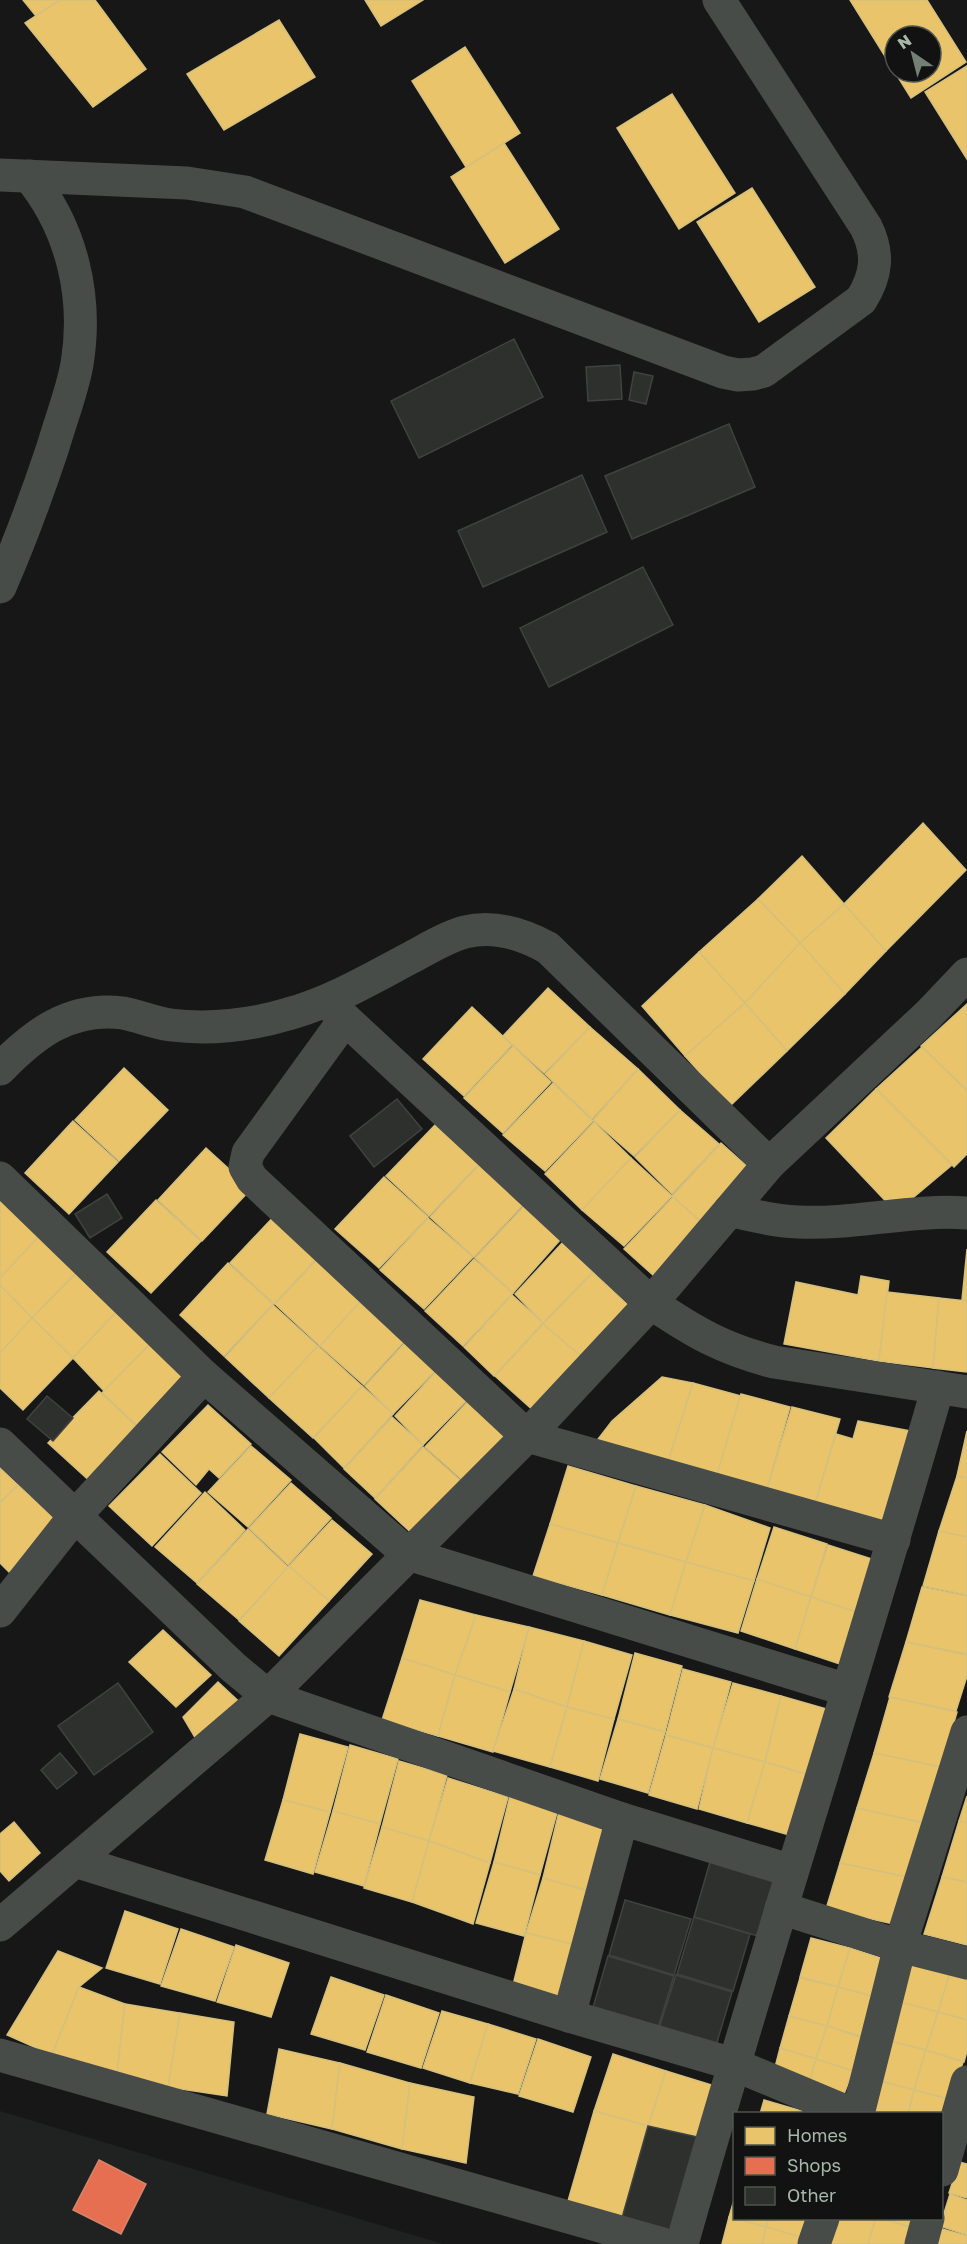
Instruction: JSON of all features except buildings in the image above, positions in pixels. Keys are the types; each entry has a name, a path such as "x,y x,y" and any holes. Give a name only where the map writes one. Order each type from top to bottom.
{"street":[{"path":"15,175 187,183 245,192 723,372 738,375 753,374 774,364 861,300 872,279 876,256 873,241 866,227 719,0"},
{"path":"0,587 37,496 70,393 77,364 80,335 80,306 76,277 69,249 58,221 45,196 15,175"},
{"path":"769,1164 548,948 530,938 511,932 490,930 466,932 444,940 336,1010 245,1160 248,1174 527,1436 894,1540"},
{"path":"0,1925 268,1696 527,1436 651,1303 769,1164 929,1014 967,974"},
{"path":"0,1069 20,1048 40,1032 83,1015 123,1013 171,1025 211,1026 250,1023 289,1014 336,1010 651,1303 690,1330 745,1355 774,1362 953,1390 894,1540 733,2064 682,2244"},
{"path":"0,1178 204,1376 408,1554 847,1690"},
{"path":"730,1210 764,1219 799,1222 918,1213 967,1214"},
{"path":"0,1611 74,1517 204,1376"},
{"path":"0,1444 233,1667 268,1696 622,1819 792,1871"},
{"path":"858,2112 900,1946 967,1732"},
{"path":"568,2016 622,1819"},
{"path":"75,1861 568,2016 733,2064 847,2112"},
{"path":"781,1908 900,1946 967,1963"},
{"path":"0,2055 663,2244"},
{"path":"944,2151 967,2082"},
{"path":"814,2244 822,2220"},
{"path":"921,2244 927,2220"}],"shaded area":[{"path":"0,2111 443,2244 0,2244"}]}
